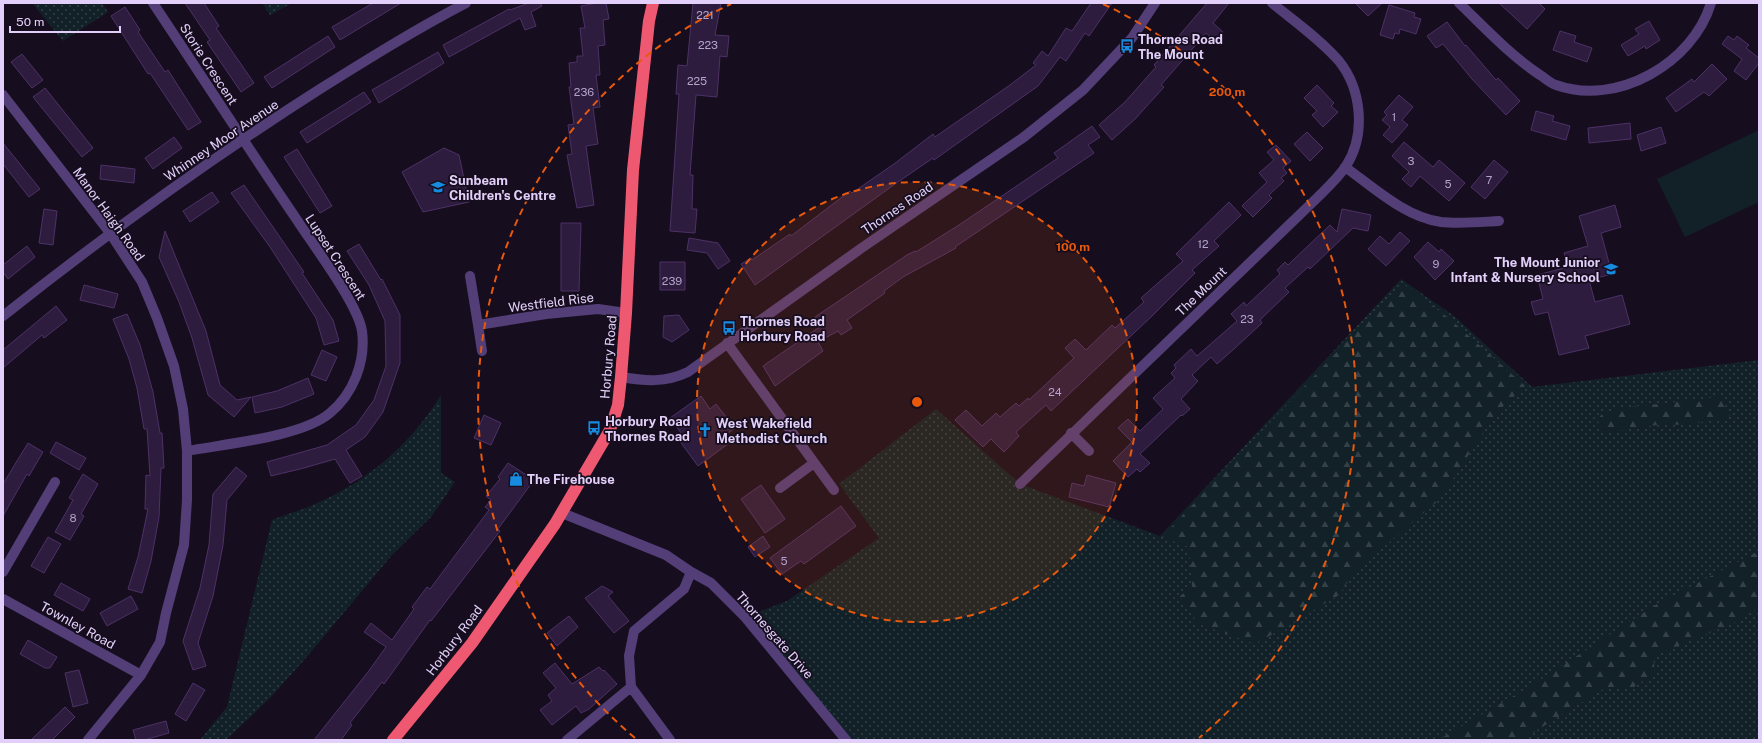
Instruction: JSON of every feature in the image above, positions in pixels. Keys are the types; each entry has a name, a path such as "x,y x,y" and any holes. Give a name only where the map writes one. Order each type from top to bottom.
{"highway":[{"name":"Horbury Road","path":"393,740 472,643 562,513 610,430 618,405 626,313 633,170 649,21 653,3"}],"street":[{"name":"Storie Crescent","path":"153,3 242,139"},
{"name":"Whinney Moor Avenue","path":"3,316 110,233 242,139 352,70 466,3"},
{"name":"Thornes Road","path":"620,377 646,381 675,378 688,372 863,246 1024,137 1083,90 1132,38 1155,3"},
{"name":"The Mount","path":"1020,484 1071,433 1317,198 1346,167 1353,152 1358,135 1359,118 1353,85 1338,60 1272,3"},
{"path":"1459,3 1511,53 1533,70 1555,85 1585,90 1608,88 1631,83 1650,75 1669,63 1685,48 1699,30 1708,14 1711,3"},
{"name":"Manor Haigh Road","path":"3,96 110,233 142,282 157,318 174,366 183,409 187,451 187,500 184,545 160,642 141,675 88,740"},
{"name":"Lupset Crescent","path":"187,451 292,432 315,423 329,414 342,401 355,381 362,355 362,331 354,309 242,139"},
{"path":"1346,167 1385,196 1422,216 1440,222 1499,221"},
{"path":"470,276 482,351"},
{"name":"Westfield Rise","path":"478,325 546,314 598,309 626,313"},
{"path":"727,343 834,490"},
{"path":"1071,433 1089,451"},
{"path":"780,488 814,464"},
{"path":"3,572 55,482"},
{"name":"Thornesgate Drive","path":"562,513 666,554 691,572 711,583 745,617 846,740"},
{"path":"670,740 631,687 629,656 634,631 684,589 691,572"},
{"name":"Townley Road","path":"3,599 141,675"},
{"path":"567,740 631,687"}],"green space":[{"path":"32,3 102,3 108,12 63,41"},
{"path":"262,3 292,3 270,15"},
{"path":"1759,130 1759,202 1685,237 1657,179"},
{"path":"1401,279 1454,316 1532,387 1759,360 1759,740 846,740 745,617 787,601 879,538 839,484 936,409 1020,484 1160,536"},
{"path":"1402,283 1450,319 1525,386 1495,414 1440,499 1353,573 1339,595 1256,644 1198,624 1180,596 1192,587 1189,547 1162,537"},
{"path":"441,395 441,473 455,482 431,517 392,555 305,659 269,699 226,740 200,740 227,707 272,520 310,506 334,495 370,472 402,445 429,413"},
{"path":"1720,397 1730,415 1727,421 1712,420 1685,425 1663,424 1606,433 1597,420 1603,413 1622,408"},
{"path":"1759,551 1759,608 1731,624 1653,656 1655,673 1634,687 1605,688 1521,740 1438,740 1529,687 1657,604"}],"building":[{"path":"185,3 204,3 219,26 216,28 254,83 241,92 207,42 210,40"},
{"path":"373,3 401,3 340,40 332,27"},
{"path":"529,3 540,3 542,6 531,12 536,26 525,30 520,18 449,57 443,45 509,9 510,10"},
{"path":"606,3 609,19 603,20 605,45 598,46 600,75 596,75 600,107 593,108 598,144 586,146 594,205 577,208 567,155 572,154 568,125 574,124 569,87 571,87 569,63 577,62 577,56 583,56 580,28 585,28 581,6"},
{"path":"693,3 721,3 715,35 729,36 727,57 720,56 717,97 696,95 690,175 693,175 692,209 697,209 695,233 670,231 679,94 676,94 678,65 687,66"},
{"path":"1091,3 1112,3 1089,36 1085,33 1066,61 1060,57 1038,86 934,160 933,158 895,184 755,285 741,264 751,258 752,260 790,234 791,236 850,191 852,193 894,164 933,134 935,137 1010,85 1036,65 1033,63 1042,51 1048,56 1066,28 1072,31"},
{"path":"1207,3 1229,3 1213,23 1223,32 1215,41 1206,33 1161,85 1164,87 1135,119 1112,140 1099,125 1125,102 1156,67 1154,65"},
{"path":"1355,3 1382,3 1368,16"},
{"path":"1499,3 1539,3 1545,9 1527,29"},
{"path":"1389,5 1415,13 1414,17 1421,19 1416,34 1400,29 1399,34 1395,33 1393,39 1380,35"},
{"path":"125,7 140,30 138,32 165,72 168,70 201,122 188,130 150,73 148,74 111,16"},
{"path":"1649,21 1660,40 1646,49 1645,46 1628,56 1621,45 1639,34 1635,29"},
{"path":"1447,22 1465,46 1466,45 1496,80 1498,78 1520,101 1506,115 1472,79 1443,44 1436,48 1427,36"},
{"path":"1560,31 1576,36 1574,42 1592,48 1587,62 1553,50"},
{"path":"328,36 335,47 272,88 264,77"},
{"path":"1728,36 1734,40 1737,36 1749,45 1746,48 1759,58 1759,63 1746,80 1734,71 1742,59 1722,44"},
{"path":"438,52 444,63 379,103 372,90"},
{"path":"22,54 43,80 32,88 11,62"},
{"path":"1712,64 1727,79 1709,96 1704,92 1676,112 1666,98 1692,79 1694,82"},
{"path":"1317,85 1334,103 1331,106 1338,112 1323,127 1312,115 1317,111 1304,98"},
{"path":"45,88 93,148 82,157 33,97"},
{"path":"364,92 371,102 307,143 300,132"},
{"path":"1399,95 1413,107 1402,120 1408,125 1392,143 1383,135 1390,127 1382,120 1387,115 1384,112"},
{"path":"1536,111 1554,116 1552,121 1570,126 1566,140 1531,130"},
{"path":"1630,123 1631,139 1589,143 1588,128"},
{"path":"1092,126 1100,137 1088,145 1094,153 955,247 956,248 903,277 884,291 885,293 847,320 852,328 841,335 838,331 818,342 823,351 775,386 763,366 821,326 815,317 907,255 915,251 916,252 959,225 1058,158 1054,153"},
{"path":"1661,127 1666,143 1641,151 1637,135"},
{"path":"1307,132 1323,148 1310,161 1294,144"},
{"path":"174,137 182,148 153,169 145,158"},
{"path":"1404,142 1433,167 1439,160 1465,183 1449,201 1420,176 1411,187 1402,179 1409,172 1392,156"},
{"path":"3,143 40,189 29,197 3,164"},
{"path":"1276,145 1291,161 1283,168 1287,173 1281,178 1284,181 1269,195 1272,198 1253,217 1242,206 1267,182 1259,173 1274,160 1267,152"},
{"name":"Sunbeam Children's Centre","path":"444,148 459,155 469,202 423,212 402,172"},
{"path":"297,149 332,206 320,213 284,157"},
{"path":"1494,160 1508,172 1485,199 1471,187"},
{"path":"101,165 135,169 134,183 100,179"},
{"path":"244,185 304,272 302,273 333,320 339,341 324,345 316,318 270,247 231,193"},
{"path":"212,192 219,202 190,222 183,211"},
{"path":"1229,202 1241,215 1214,241 1219,246 1192,270 1195,273 1151,317 1051,411 1046,405 1016,432 1019,436 1004,452 991,439 983,447 955,420 966,410 982,426 996,413 1000,417 1016,403 1019,406 1028,398 1029,400 1074,358 1065,348 1075,339 1086,350 1112,325 1115,328 1144,302 1141,298 1183,261 1176,254"},
{"path":"1615,205 1621,227 1601,233 1612,274 1589,280 1595,302 1622,295 1630,324 1585,336 1589,348 1559,355 1548,312 1535,315 1531,302 1543,299 1537,275 1568,267 1564,253 1588,246 1579,216"},
{"path":"44,209 57,211 53,245 39,243"},
{"path":"1342,209 1371,215 1368,231 1353,228 1310,269 1308,267 1285,288 1289,292 1260,320 1262,323 1235,348 1217,364 1211,357 1192,375 1198,381 1181,399 1190,409 1182,416 1181,415 1140,454 1150,463 1140,472 1137,469 1128,477 1113,461 1132,442 1118,428 1128,419 1140,431 1163,409 1153,398 1175,378 1171,373 1176,368 1174,365 1191,349 1197,356 1237,321 1231,314 1244,302 1246,306 1280,274 1277,270 1285,262 1288,265 1330,225 1337,232"},
{"path":"561,223 581,223 579,291 561,291"},
{"path":"165,231 206,331 220,385 237,400 251,397 234,417 208,395 192,338 179,302 159,257"},
{"path":"1400,232 1410,241 1386,266 1368,249 1380,236 1389,244"},
{"path":"689,238 718,243 730,261 718,269 707,253 687,250"},
{"path":"1428,242 1439,252 1441,249 1454,261 1435,280 1414,257"},
{"path":"359,244 381,280 382,279 400,315 400,363 383,412 365,437 346,450 362,476 350,483 335,459 271,476 267,462 327,445 356,425 374,400 386,366 385,321 369,285 347,251"},
{"path":"27,246 35,257 8,279 3,272 3,265"},
{"path":"660,262 685,262 685,290 660,290"},
{"path":"84,285 118,294 114,308 80,300"},
{"path":"56,306 67,320 44,338 42,335 3,368 3,350"},
{"path":"127,314 140,345 153,392 160,433 162,433 164,468 161,468 159,517 151,561 142,593 128,589 138,557 148,509 145,509 146,475 150,476 147,429 144,429 137,388 129,359 113,319"},
{"path":"679,315 689,330 672,342 663,337 664,316"},
{"path":"322,350 337,357 326,381 311,375"},
{"path":"308,378 314,394 282,407 255,413 252,397 277,391"},
{"name":"West Wakefield Methodist Church","path":"701,396 710,409 716,404 735,428 727,434 732,441 698,466 676,436 681,433 670,418"},
{"path":"484,415 501,423 491,445 474,438"},
{"path":"56,442 86,458 79,470 50,453"},
{"path":"28,443 43,452 29,476 27,474 3,516 3,484"},
{"path":"508,463 534,480 498,529 500,531 431,621 430,620 384,684 382,682 350,723 352,725 341,740 314,740 386,647 364,632 371,623 392,640 414,609 412,607 427,587 430,589 489,510 485,507 491,500 486,496 500,479 498,477"},
{"path":"236,467 247,476 227,500 223,545 213,596 198,643 206,666 193,670 183,641 200,588 209,545 213,494"},
{"path":"83,474 98,484 81,514 84,516 70,540 55,532 73,500 69,498"},
{"path":"1087,475 1116,483 1109,507 1069,497 1072,483 1084,486"},
{"path":"761,485 785,519 765,533 741,499"},
{"path":"841,506 856,526 804,564 801,561 782,574 770,558"},
{"path":"763,536 770,547 755,557 748,547"},
{"path":"48,537 61,544 44,573 31,566"},
{"path":"61,583 90,599 83,611 54,595"},
{"path":"602,586 613,592 608,596 629,621 614,633 585,598"},
{"path":"131,596 138,609 107,626 100,613"},
{"path":"569,616 578,627 557,646 547,633"},
{"path":"28,640 57,657 50,668 45,668 20,654"},
{"path":"555,663 572,684 599,667 603,671 604,670 617,684 589,709 581,713 576,706 552,725 540,710 552,701 548,695 556,688 543,673"},
{"path":"79,670 88,703 73,707 65,673"},
{"path":"193,683 205,690 186,721 175,714"},
{"path":"65,707 75,717 52,740 31,740"},
{"path":"166,721 169,733 144,740 136,740 133,730"}],"place":[{"name":"Thornes Road The Mount","path":"1127,46"},
{"name":"Sunbeam Children's Centre","path":"438,187"},
{"name":"The Mount Junior Infant & Nursery School","path":"1611,269"},
{"name":"Thornes Road Horbury Road","path":"729,328"},
{"name":"Horbury Road Thornes Road","path":"594,428"},
{"name":"West Wakefield Methodist Church","path":"705,430"},
{"name":"The Firehouse","path":"516,479"}]}
